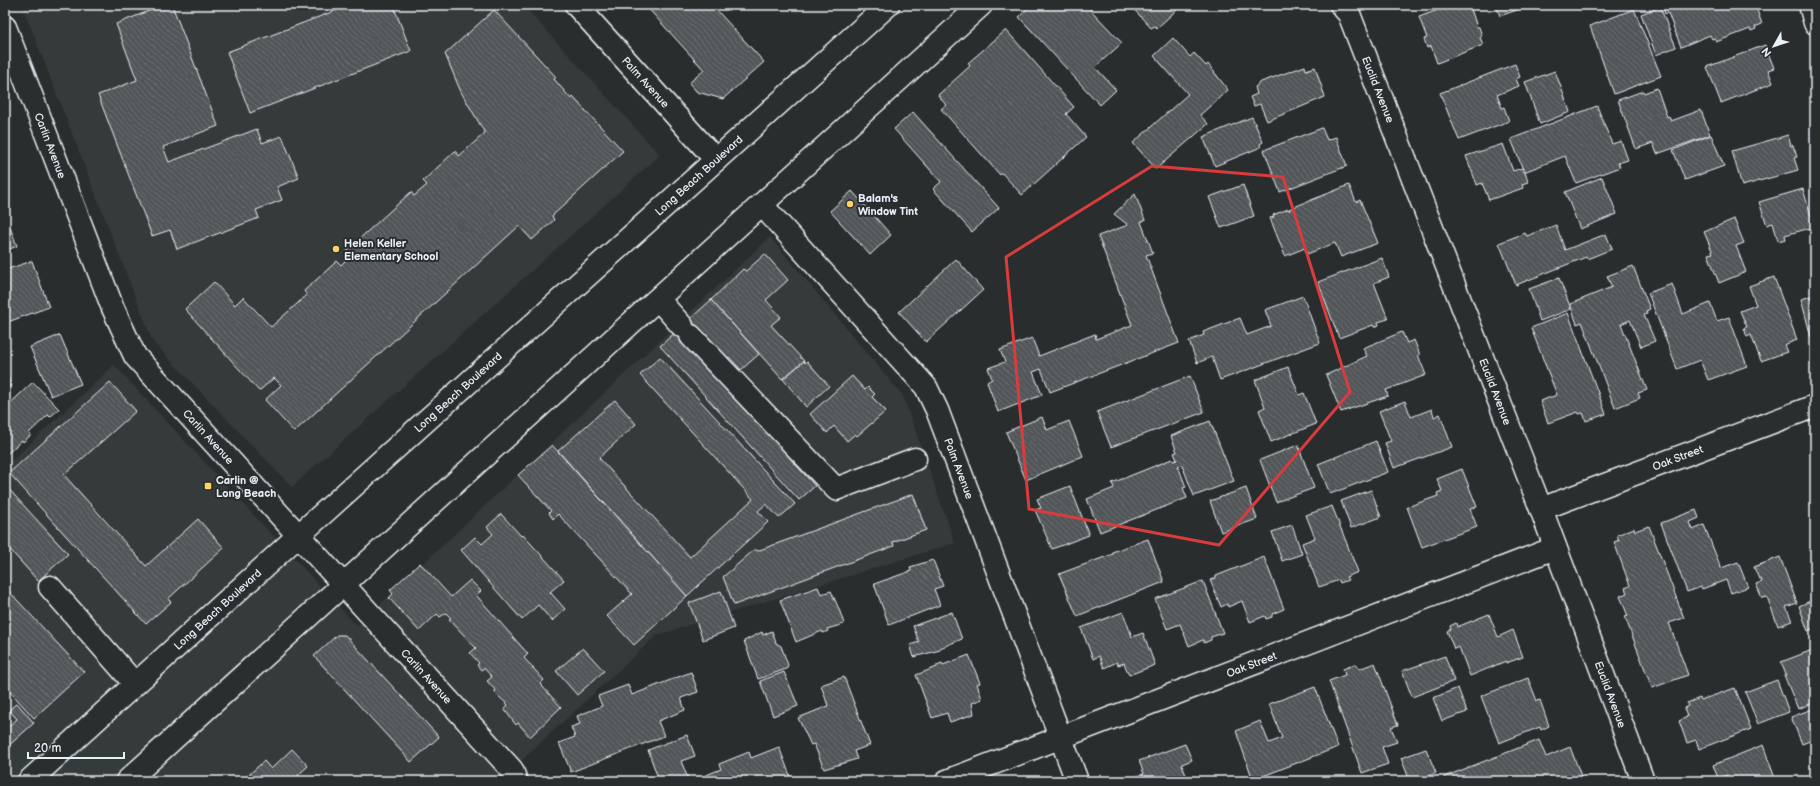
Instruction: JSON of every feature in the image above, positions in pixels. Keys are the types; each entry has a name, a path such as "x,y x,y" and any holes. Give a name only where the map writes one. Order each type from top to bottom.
{"street":[{"name":"Palm Avenue","path":"576,5 716,160"},
{"name":"Long Beach Boulevard","path":"29,781 298,536 888,5"},
{"path":"127,781 981,5"},
{"name":"Euclid Avenue","path":"1341,5 1349,14 1556,548 1643,781"},
{"path":"1810,5 1815,23"},
{"name":"Carlin Avenue","path":"5,27 112,306 135,356 512,770 516,781"},
{"name":"Palm Avenue","path":"762,205 926,387 1060,738 1078,781"},
{"path":"658,299 836,489 915,459"},
{"name":"Oak Street","path":"1541,509 1815,406"},
{"name":"Oak Street","path":"947,781 1556,548"},
{"path":"50,587 135,684"}],"highlighted area":[{"path":"1152,166 1283,177 1350,392 1219,545 1029,509 1006,257"}],"shaded area":[{"name":"Helen Keller Elementary School","path":"22,5 523,5 660,155 292,487 153,342"},
{"path":"770,237 903,396 955,543 657,635 499,781 5,781 5,467 114,365 357,626"}],"building":[{"path":"164,5 172,5 218,126 163,147 169,162 257,129 262,143 282,136 299,178 277,187 282,200 256,210 259,218 177,249 170,230 152,236 98,95 137,80 116,24"},
{"path":"350,5 393,5 411,51 250,113 227,52"},
{"path":"645,5 712,5 764,62 723,99 697,92 689,83 704,70"},
{"path":"1031,5 1086,5 1122,43 1095,67 1116,90 1100,105 1019,17"},
{"path":"1130,5 1182,5 1157,28 1155,26 1151,28"},
{"path":"1451,5 1468,5 1470,10 1471,9 1477,27 1479,27 1483,45 1437,63 1431,46 1427,48 1424,39 1427,38 1419,17"},
{"path":"1496,5 1531,5 1500,16"},
{"path":"1665,5 1755,5 1762,24 1755,27 1756,29 1751,31 1750,29 1716,42 1715,38 1712,39 1710,35 1681,47 1668,13 1665,14 1663,8 1666,7"},
{"path":"1660,7 1676,47 1656,55 1641,14"},
{"path":"1634,9 1661,76 1614,94 1590,26"},
{"path":"494,10 556,77 554,79 571,99 573,97 623,151 552,216 554,220 532,240 519,226 294,432 265,400 281,385 274,378 259,391 185,309 214,282 235,305 243,297 271,327 307,295 304,291 337,261 341,265 351,255 347,250 411,192 414,196 427,185 423,181 455,151 459,156 485,133 461,92 445,54"},
{"path":"1006,30 1074,107 1066,114 1086,137 1022,195 1002,173 1000,175 941,109 946,105 938,95 970,66 968,63"},
{"path":"1173,38 1190,57 1194,53 1206,66 1208,64 1228,90 1200,115 1208,124 1156,169 1133,143 1188,94 1154,56"},
{"path":"1765,45 1774,68 1768,70 1773,83 1721,103 1707,67"},
{"path":"1515,64 1520,77 1516,79 1519,86 1497,95 1502,108 1504,107 1509,121 1459,140 1440,93"},
{"path":"1305,66 1306,70 1315,67 1325,97 1267,121 1260,104 1254,106 1250,97 1257,94 1255,87 1261,82"},
{"path":"1555,71 1570,112 1540,124 1525,82"},
{"path":"1657,88 1667,117 1669,116 1671,121 1701,110 1710,135 1657,154 1653,143 1636,149 1618,100 1643,91 1644,93"},
{"path":"1597,106 1612,144 1621,141 1628,160 1618,163 1620,167 1576,183 1565,156 1524,172 1511,139"},
{"path":"913,112 999,208 972,232 933,189 941,182 894,129"},
{"path":"1252,117 1263,142 1260,144 1261,147 1215,166 1203,137"},
{"path":"1322,128 1327,140 1336,137 1347,166 1280,192 1264,150"},
{"path":"1711,135 1724,166 1685,180 1673,150"},
{"path":"1788,135 1791,146 1793,145 1797,157 1794,158 1798,170 1742,186 1732,151"},
{"path":"1503,144 1513,171 1522,168 1528,182 1522,184 1523,188 1489,200 1482,183 1477,185 1466,156"},
{"path":"1602,177 1617,214 1580,229 1565,192"},
{"path":"1243,185 1254,216 1221,228 1209,197"},
{"path":"1349,185 1356,202 1360,200 1378,243 1341,257 1335,243 1307,254 1305,248 1285,256 1270,218 1274,217 1273,215 1288,209 1290,211 1289,209"},
{"path":"1803,189 1811,216 1815,214 1814,227 1785,235 1786,239 1778,241 1773,223 1767,225 1759,202"},
{"path":"852,191 891,235 870,255 830,211"},
{"path":"1135,194 1145,220 1141,222 1153,253 1146,255 1179,343 1050,392 1041,369 1033,372 1042,395 998,412 987,382 992,379 988,368 1005,362 1000,350 1032,338 1039,356 1095,334 1096,339 1132,325 1098,236 1128,225 1114,214"},
{"path":"1734,219 1744,243 1736,246 1746,272 1719,283 1708,254 1713,253 1704,232"},
{"path":"1556,225 1565,250 1606,234 1612,249 1587,259 1586,257 1516,285 1499,243 1525,233 1527,236"},
{"path":"5,226 6,229 10,227 17,246 5,251"},
{"path":"765,254 788,280 766,300 781,317 771,325 804,361 782,379 711,300 743,269 746,271"},
{"path":"1382,258 1389,277 1374,283 1388,319 1378,322 1379,325 1374,327 1373,325 1339,338 1318,282"},
{"path":"956,259 983,290 926,342 899,312"},
{"path":"32,261 49,307 5,323 5,270"},
{"path":"1633,266 1650,309 1646,311 1647,314 1644,315 1655,341 1641,347 1630,320 1621,324 1647,390 1638,393 1640,398 1615,408 1582,322 1577,324 1570,304 1612,287 1607,276"},
{"path":"1774,277 1797,340 1784,345 1787,352 1761,361 1751,335 1747,337 1744,328 1747,327 1740,311 1756,305 1749,286"},
{"path":"1559,278 1571,309 1540,321 1529,289"},
{"path":"1672,284 1683,314 1710,303 1717,321 1729,317 1747,366 1708,380 1700,360 1677,369 1648,293"},
{"path":"1815,295 1815,336 1811,337 1801,299"},
{"path":"1303,296 1320,343 1220,380 1212,357 1197,363 1189,341 1204,335 1203,332 1240,318 1247,335 1271,326 1265,310"},
{"path":"711,300 759,354 741,370 729,357 725,361 685,341 815,486 799,500 660,346"},
{"path":"1568,313 1606,414 1586,421 1583,413 1579,414 1578,412 1548,423 1540,401 1557,395 1531,328"},
{"path":"1402,332 1407,343 1414,340 1426,375 1386,390 1388,396 1341,412 1326,375 1367,356 1363,348"},
{"path":"60,335 81,384 51,396 30,347"},
{"path":"660,357 795,504 779,518 766,504 758,511 768,522 687,596 558,451 615,400 636,424 599,458 690,557 753,499 640,375"},
{"path":"804,361 805,363 807,361 829,386 806,407 783,379"},
{"path":"1288,367 1299,395 1304,393 1316,424 1271,442 1259,410 1265,407 1255,380"},
{"path":"5,371 11,386 5,388"},
{"path":"852,376 865,390 868,387 875,394 872,397 886,411 857,436 855,434 847,441 834,426 827,433 810,414"},
{"path":"1190,376 1204,412 1111,447 1097,412"},
{"path":"33,382 59,409 50,417 48,415 29,433 31,435 23,442 22,440 5,456 5,408"},
{"path":"110,382 136,411 64,475 146,566 198,519 224,548 168,599 171,602 146,624 9,473"},
{"path":"1405,401 1411,417 1432,409 1434,417 1440,414 1452,447 1394,468 1385,443 1391,441 1379,411"},
{"path":"1042,417 1047,430 1069,421 1083,456 1026,480 1006,432"},
{"path":"1210,421 1234,481 1194,496 1182,465 1178,466 1186,487 1183,488 1187,498 1100,532 1087,499 1114,488 1112,483 1172,459 1173,461 1177,460 1174,453 1177,452 1171,436"},
{"path":"1376,441 1388,472 1330,494 1318,464"},
{"path":"552,445 687,596 634,645 607,616 632,594 558,514 553,519 549,513 551,511 518,475"},
{"path":"1298,445 1314,488 1276,502 1260,460"},
{"path":"1462,469 1477,507 1470,509 1477,527 1422,547 1407,507 1438,496 1437,493 1442,491 1437,479"},
{"path":"5,485 68,554 38,581 5,544"},
{"path":"1070,486 1089,535 1052,549 1035,510 1041,508 1037,499"},
{"path":"1246,488 1257,519 1221,532 1210,501"},
{"path":"1371,490 1381,517 1351,528 1341,501"},
{"path":"913,494 926,530 893,542 894,546 734,605 723,577 755,549 757,551"},
{"path":"1332,506 1358,572 1346,577 1348,580 1340,583 1339,580 1319,587 1302,543 1315,538 1306,515"},
{"path":"1696,510 1699,518 1690,522 1693,530 1704,525 1721,568 1738,562 1748,587 1731,593 1726,580 1702,589 1701,587 1687,592 1661,523"},
{"path":"501,514 521,536 523,535 564,580 550,592 565,609 552,621 538,605 522,620 461,550 475,537 482,544 493,534 487,527"},
{"path":"1292,525 1302,554 1282,561 1272,532"},
{"path":"1649,526 1684,618 1669,623 1688,675 1652,688 1625,617 1628,616 1620,596 1627,593 1625,588 1630,586 1614,542 1619,540 1617,535 1634,528 1635,531"},
{"path":"1148,539 1164,582 1077,616 1059,574"},
{"path":"1264,557 1284,609 1272,614 1272,617 1266,619 1265,616 1250,622 1242,601 1228,607 1227,604 1221,607 1210,580 1216,578 1216,576"},
{"path":"1780,557 1797,603 1786,607 1792,621 1778,626 1767,597 1762,598 1756,584 1762,582 1761,578 1759,579 1754,567"},
{"path":"933,560 943,586 934,589 940,605 889,625 874,584 911,571 910,567"},
{"path":"420,563 451,597 470,580 481,591 476,595 528,654 524,658 544,680 540,684 561,707 530,737 518,723 516,725 504,709 508,705 494,692 496,691 487,681 492,677 484,668 481,670 477,665 479,663 470,653 476,648 449,619 451,618 446,613 440,617 437,614 419,631 389,598 393,594 390,590"},
{"path":"1203,581 1223,633 1211,637 1211,640 1204,643 1203,640 1189,646 1180,624 1167,629 1155,599"},
{"path":"5,587 84,672 34,718 5,686"},
{"path":"818,587 821,594 831,591 844,624 827,629 828,631 823,633 822,631 796,642 780,600"},
{"path":"721,591 734,628 703,640 689,603"},
{"path":"1815,599 1815,628 1808,631 1799,606"},
{"path":"952,612 962,639 940,648 940,650 914,657 910,645 919,642 913,626"},
{"path":"1123,612 1132,637 1143,633 1155,665 1129,675 1124,663 1118,665 1117,662 1104,668 1099,656 1093,659 1081,628"},
{"path":"1489,614 1498,637 1513,630 1523,657 1506,663 1506,661 1470,676 1459,647 1454,649 1447,631 1451,629 1450,626 1456,623 1457,627"},
{"path":"772,631 776,643 781,646 788,665 786,669 758,679 744,641 762,632 763,635"},
{"path":"337,635 345,635 439,737 411,762 314,656"},
{"path":"583,648 604,671 577,695 556,671"},
{"path":"1815,649 1815,702 1798,709 1784,675 1786,675 1781,662"},
{"path":"969,655 980,683 977,684 982,699 972,703 974,714 950,722 947,713 932,718 916,675 937,667 937,665 942,663 943,665"},
{"path":"1445,656 1454,681 1412,697 1402,671"},
{"path":"1375,663 1398,725 1391,727 1397,742 1382,747 1388,764 1362,773 1329,681 1345,675 1343,669 1356,664 1359,669"},
{"path":"691,672 698,692 681,698 685,710 658,721 664,736 571,772 559,743 575,737 571,727 580,724 577,716 602,706 598,696 628,685 632,695"},
{"path":"784,672 798,706 773,716 760,681"},
{"path":"844,677 870,745 854,751 857,759 824,769 814,744 811,745 798,718 828,706 821,685"},
{"path":"1528,678 1537,701 1540,700 1549,726 1541,730 1540,727 1499,743 1481,696"},
{"path":"1777,680 1789,712 1758,724 1745,692"},
{"path":"1315,687 1338,747 1253,780 1236,731 1260,721 1269,743 1282,738 1269,704"},
{"path":"1458,688 1467,712 1442,721 1433,698"},
{"path":"1735,688 1751,729 1699,749 1696,740 1687,743 1679,721 1687,717 1684,708 1688,706 1687,703 1700,698 1701,700"},
{"path":"17,703 34,723 5,749 5,730 17,719 9,710"},
{"path":"1815,708 1815,739 1802,744 1791,717"},
{"path":"687,735 695,756 681,761 689,781 659,781 648,750"},
{"path":"1539,740 1546,757 1570,747 1583,781 1445,781 1444,777"},
{"path":"1185,744 1192,760 1182,764 1188,781 1139,781 1137,776 1144,774 1139,761"},
{"path":"1763,745 1776,781 1729,781 1727,775 1718,778 1713,765"},
{"path":"779,747 792,781 754,781 753,779 747,781 694,780 721,769 719,764 749,752 751,758"},
{"path":"292,749 308,766 298,775 301,778 299,781 242,781 264,761 271,769"},
{"path":"1426,749 1436,773 1416,781 1410,781 1401,758"}],"place":[{"name":"Balam's Window Tint","path":"850,204"},
{"name":"Helen Keller Elementary School","path":"336,249"},
{"name":"Carlin @ Long Beach","path":"208,486"}]}
